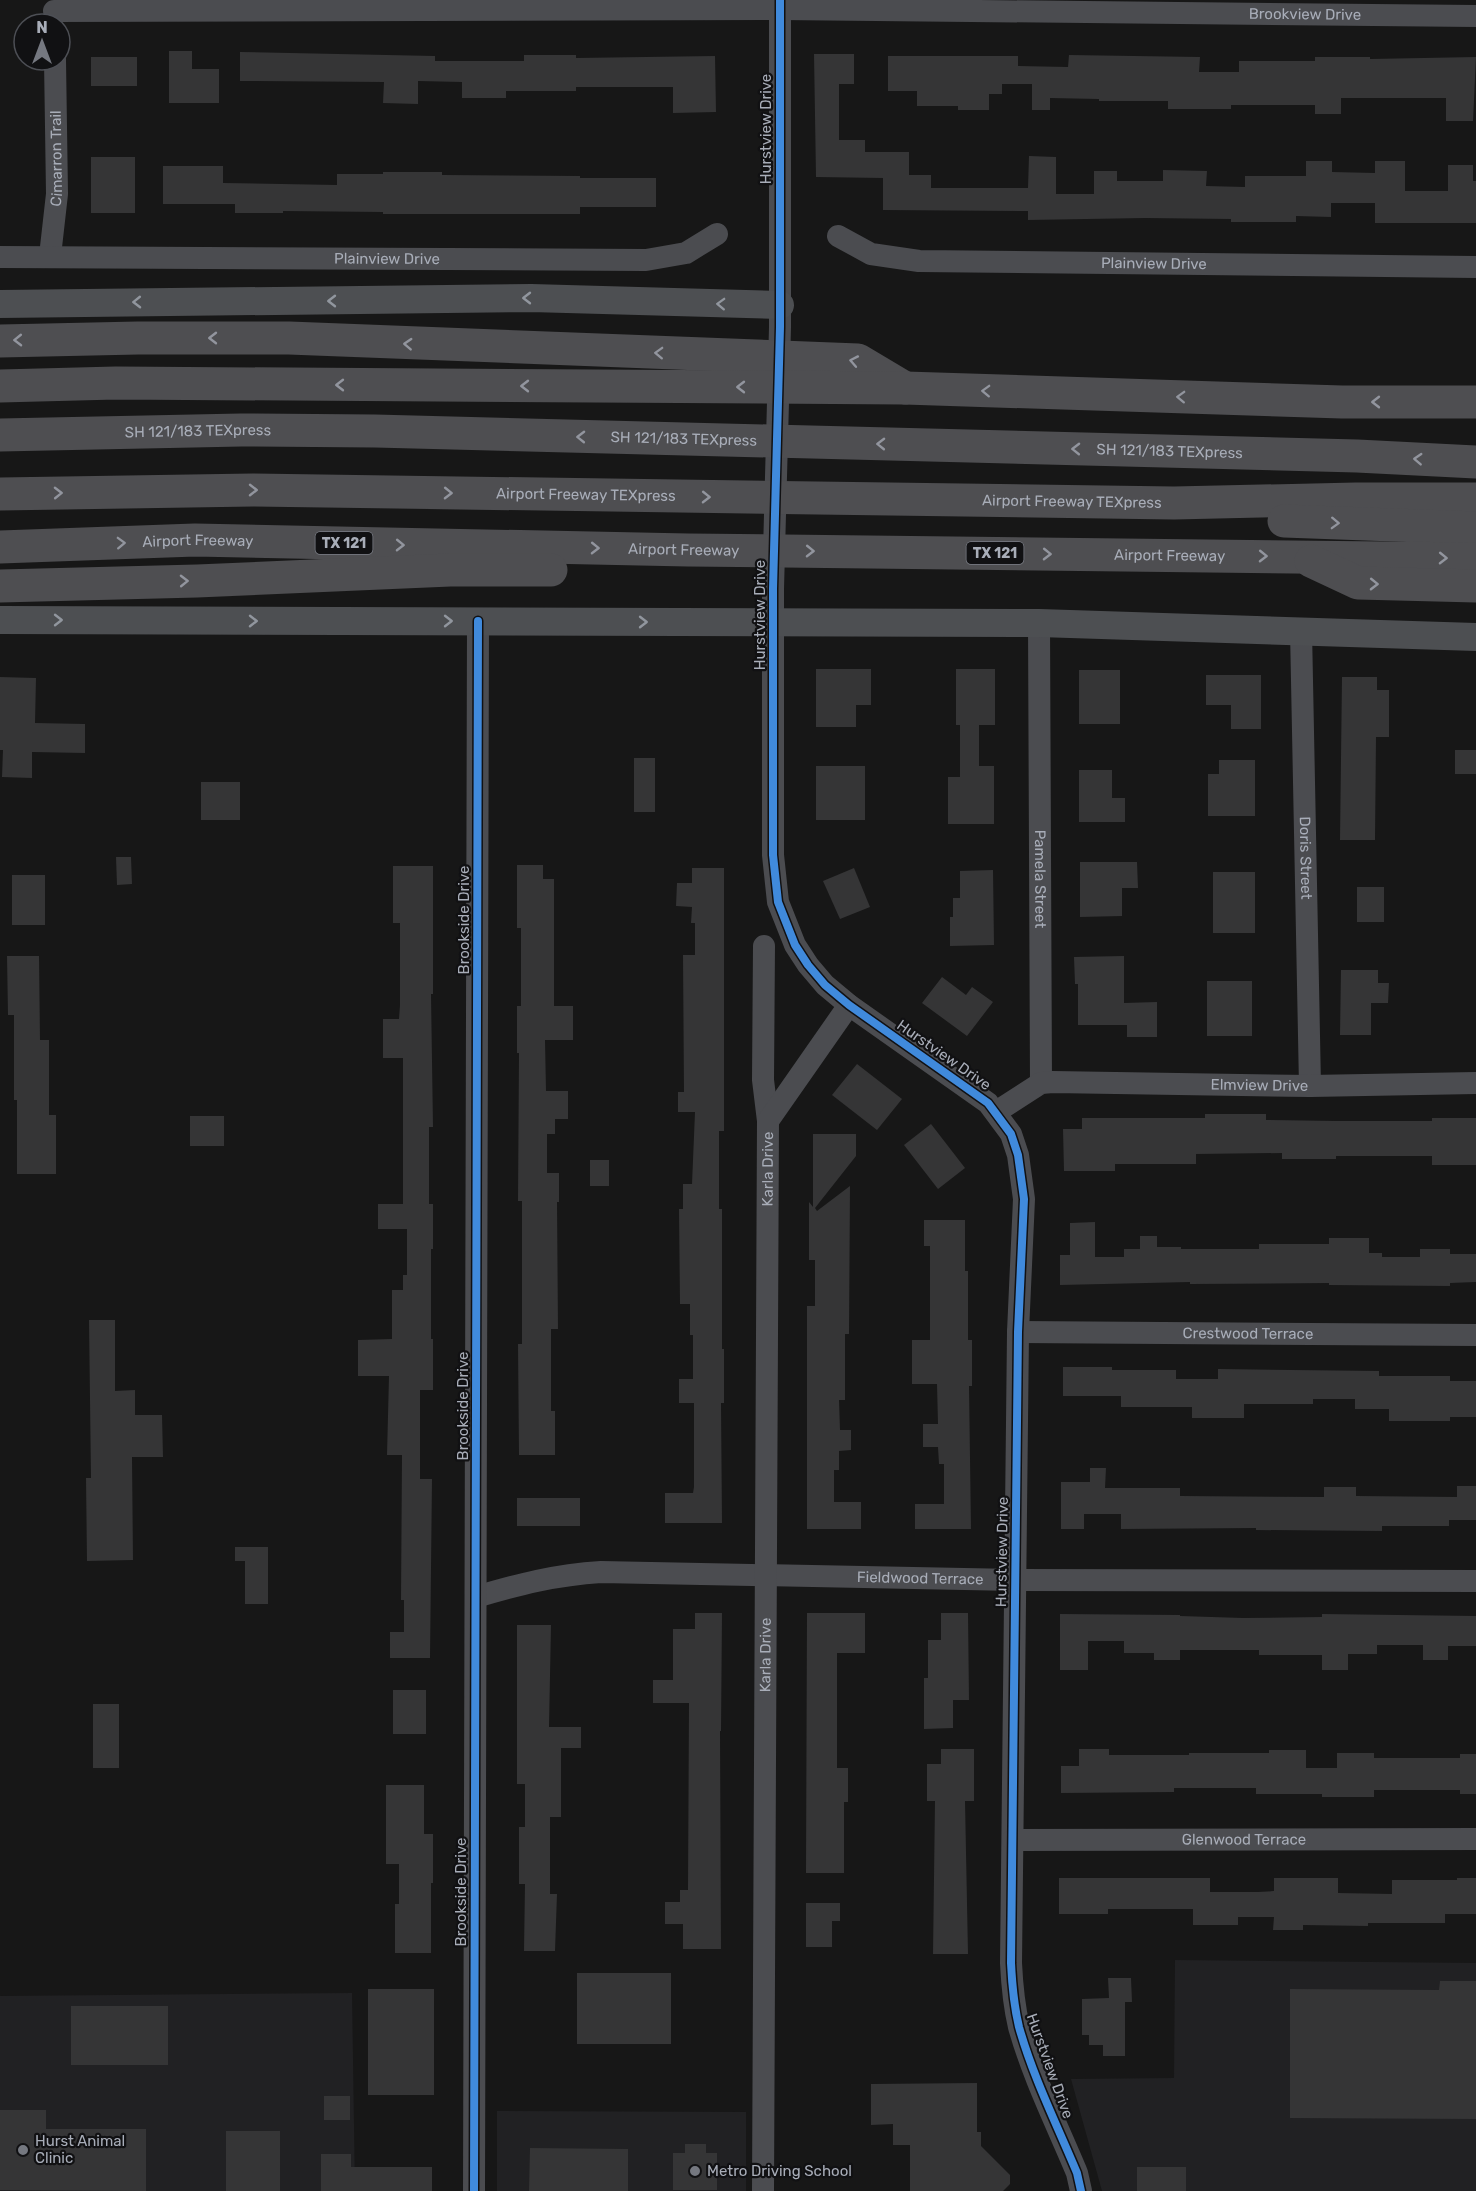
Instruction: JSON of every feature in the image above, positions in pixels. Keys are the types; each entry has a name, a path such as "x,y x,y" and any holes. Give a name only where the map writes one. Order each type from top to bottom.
{"highway":[{"path":"0,341 289,338 858,360 905,388"},
{"path":"0,386 128,383 905,388 1342,402 1476,402"},
{"name":"SH 121/183 TEXpress","path":"0,435 241,430 375,431 1357,456 1476,462"},
{"name":"Airport Freeway TEXpress","path":"0,494 275,490 1174,503"},
{"path":"1174,503 1476,499"},
{"path":"1174,503 1215,518 1476,528"},
{"name":"Airport Freeway","path":"0,547 195,540 688,550 1476,559"},
{"path":"0,586 198,581 450,570 627,570 688,550"},
{"path":"1301,556 1358,583 1476,586"}],"main road":[{"path":"0,304 531,298 780,316"},
{"path":"0,620 1039,623 1476,637"}],"street":[{"name":"Brookview Drive","path":"54,12 780,5 1476,16"},
{"name":"Hurstview Drive","path":"780,5 780,316 773,589 773,855 778,902 795,945 825,985 849,1005 988,1103 1011,1134 1018,1155 1024,1199 1018,1332 1011,1962 1013,1994 1019,2026 1077,2173 1081,2191"},
{"name":"Cimarron Trail","path":"50,256 57,194 55,72"},
{"name":"Plainview Drive","path":"0,257 646,260 686,253 717,234"},
{"name":"Plainview Drive","path":"838,236 871,255 919,261 1476,267"},
{"name":"Brookside Drive","path":"474,2191 478,621"},
{"name":"Pamela Street","path":"1039,623 1041,1083"},
{"name":"Doris Street","path":"1301,630 1310,1086"},
{"name":"Karla Drive","path":"763,2191 768,1121 763,1080 764,946"},
{"name":"Karla Drive","path":"768,1121 849,1005"},
{"name":"Elmview Drive","path":"1041,1083 1310,1086 1476,1083"},
{"path":"996,1112 1041,1083"},
{"name":"Crestwood Terrace","path":"1018,1332 1476,1335"},
{"name":"Fieldwood Terrace","path":"476,1597 523,1583 573,1574 601,1572 1015,1580 1476,1581"},
{"name":"Glenwood Terrace","path":"1013,1840 1476,1839"}],"shaded area":[{"path":"1175,1960 1476,1963 1476,2191 1102,2191 1071,2079 1174,2078"},
{"path":"352,1993 355,2191 0,2191 0,1996"},
{"path":"497,2111 746,2112 746,2191 497,2191"}],"building":[{"path":"169,51 192,51 192,69 219,69 219,103 169,103"},
{"path":"240,52 435,56 435,61 524,61 524,55 576,55 576,58 715,56 716,112 673,113 673,87 576,87 576,91 506,91 506,98 462,98 462,82 418,81 418,104 383,103 384,82 240,81"},
{"path":"814,54 854,54 854,84 839,84 839,140 865,140 865,152 909,152 909,175 931,175 931,188 1028,188 1029,156 1056,157 1056,194 1094,194 1094,171 1117,171 1117,181 1163,181 1163,170 1207,171 1206,186 1245,187 1245,176 1306,176 1306,161 1332,161 1332,172 1375,173 1375,161 1405,161 1405,191 1448,191 1448,165 1473,165 1473,181 1476,181 1476,223 1375,223 1375,203 1331,203 1331,217 1296,216 1296,222 1145,218 1028,220 1028,211 883,210 883,178 816,177"},
{"path":"1069,55 1200,57 1199,72 1239,72 1239,61 1315,61 1315,57 1370,57 1370,59 1476,57 1473,121 1446,121 1446,98 1341,98 1341,114 1315,114 1315,105 1231,105 1231,109 1168,109 1168,101 1050,98 1050,110 1032,110 1032,84 1002,84 1002,94 989,94 989,110 958,110 958,106 917,106 917,91 888,91 888,56 1018,56 1018,66 1068,67"},
{"path":"91,57 137,57 137,86 91,86"},
{"path":"91,157 135,157 135,213 91,213"},
{"path":"163,166 223,166 223,183 337,185 337,174 383,174 383,172 656,178 656,207 580,207 580,214 383,214 383,212 283,211 283,213 235,213 235,204 163,204"},
{"path":"816,669 871,669 871,705 856,705 856,727 816,727"},
{"path":"956,669 995,669 995,725 979,725 979,766 994,766 994,824 948,824 948,777 960,777 960,725 956,725"},
{"path":"1079,670 1120,670 1120,724 1079,724"},
{"path":"1206,675 1261,675 1261,729 1231,729 1231,705 1206,705"},
{"path":"0,677 36,678 35,723 85,724 85,753 32,752 32,778 2,777"},
{"path":"1342,677 1377,677 1377,690 1389,690 1389,737 1376,737 1375,840 1340,840"},
{"path":"1455,750 1476,750 1476,774 1455,774"},
{"path":"634,758 655,758 655,812 634,812"},
{"path":"1219,760 1255,760 1255,816 1208,816 1208,774 1219,774"},
{"path":"816,766 865,766 865,820 816,820"},
{"path":"1079,770 1112,770 1112,798 1125,798 1125,822 1079,822"},
{"path":"201,782 240,782 240,820 201,820"},
{"path":"116,857 131,857 132,884 117,885"},
{"path":"1080,862 1137,862 1138,888 1122,888 1122,916 1080,917"},
{"path":"517,865 543,865 543,879 554,879 554,1006 573,1006 573,1040 545,1040 546,1091 568,1091 568,1119 555,1119 555,1134 547,1134 547,1173 559,1173 559,1202 557,1202 558,1329 551,1329 551,1411 555,1411 555,1455 519,1455 518,1344 522,1344 522,1201 518,1201 517,1006 521,1006 521,928 517,928"},
{"path":"393,866 433,866 433,994 431,994 433,1127 429,1127 429,1204 433,1204 431,1339 433,1339 433,1390 420,1390 420,1479 432,1479 430,1658 390,1658 390,1632 404,1632 404,1600 401,1600 402,1455 387,1455 389,1376 358,1376 358,1340 392,1339 392,1290 403,1290 403,1275 407,1275 407,1229 378,1229 378,1204 403,1204 403,1058 383,1058 383,1019 399,1019 400,1005 400,923 393,923"},
{"path":"692,868 724,868 724,1131 719,1131 719,1209 722,1209 722,1349 724,1349 724,1403 721,1403 722,1523 665,1523 665,1493 693,1493 694,1487 694,1403 679,1403 679,1379 693,1379 693,1335 690,1335 690,1304 680,1304 679,1209 683,1209 683,1184 692,1184 695,1112 678,1112 678,1092 684,1092 683,955 695,955 695,923 691,923 692,907 676,906 677,883 692,883"},
{"path":"854,868 870,907 840,919 823,881"},
{"path":"993,870 994,945 950,946 950,917 953,917 953,898 960,898 960,871"},
{"path":"1213,872 1255,872 1255,933 1213,933"},
{"path":"12,875 45,875 45,925 12,925"},
{"path":"1357,887 1384,887 1384,922 1357,922"},
{"path":"7,956 39,956 40,1040 49,1040 49,1115 56,1115 56,1174 17,1174 14,1015 8,1015"},
{"path":"1124,956 1124,1003 1157,1002 1157,1037 1127,1037 1127,1025 1078,1025 1078,984 1075,984 1074,957"},
{"path":"1341,970 1378,970 1378,983 1389,983 1388,1003 1371,1003 1371,1035 1340,1035"},
{"path":"942,977 966,995 972,987 993,1002 967,1036 922,1003"},
{"path":"1207,981 1252,981 1252,1036 1207,1036"},
{"path":"857,1064 902,1099 877,1130 832,1095"},
{"path":"1205,1114 1266,1114 1266,1120 1432,1121 1432,1118 1476,1118 1476,1165 1432,1165 1432,1156 1336,1156 1336,1159 1282,1159 1282,1153 1196,1154 1196,1164 1115,1164 1115,1171 1064,1171 1063,1129 1082,1129 1082,1118 1205,1118"},
{"path":"190,1116 224,1116 224,1146 190,1146"},
{"path":"931,1124 965,1168 938,1189 904,1145"},
{"path":"813,1134 856,1134 856,1156 815,1208 817,1211 850,1186 849,1334 845,1334 845,1400 839,1400 840,1430 851,1430 851,1450 839,1451 839,1470 834,1470 834,1502 861,1502 861,1529 807,1529 807,1306 815,1306 815,1260 809,1260 809,1202 813,1207"},
{"path":"590,1160 609,1160 609,1186 590,1186"},
{"path":"924,1220 965,1220 968,1340 972,1340 972,1386 969,1386 971,1529 915,1529 915,1504 944,1504 944,1464 939,1464 938,1447 923,1447 923,1424 938,1424 937,1384 912,1384 912,1340 930,1340 930,1246 924,1246"},
{"path":"1095,1222 1095,1257 1124,1257 1124,1249 1140,1249 1140,1236 1157,1236 1157,1247 1181,1247 1181,1249 1259,1249 1259,1244 1329,1244 1329,1238 1369,1238 1369,1253 1382,1253 1382,1257 1420,1257 1420,1249 1450,1249 1450,1254 1476,1254 1476,1282 1450,1283 1450,1286 1329,1285 1329,1283 1190,1284 1190,1282 1060,1285 1060,1255 1070,1255 1070,1223"},
{"path":"89,1320 115,1320 115,1391 135,1390 135,1415 162,1415 163,1457 132,1457 133,1560 87,1561 86,1478 91,1478"},
{"path":"1063,1367 1176,1370 1176,1379 1218,1379 1218,1369 1379,1371 1379,1376 1450,1376 1450,1381 1476,1381 1476,1417 1450,1417 1450,1421 1389,1421 1389,1409 1355,1409 1355,1399 1313,1399 1313,1404 1244,1404 1244,1418 1192,1418 1192,1407 1121,1407 1121,1396 1063,1396"},
{"path":"1090,1468 1106,1468 1105,1488 1180,1488 1180,1496 1324,1497 1324,1487 1356,1487 1356,1496 1457,1497 1457,1486 1476,1486 1476,1520 1449,1520 1449,1526 1382,1526 1382,1531 1256,1530 1256,1528 1121,1529 1121,1514 1084,1514 1084,1529 1061,1529 1061,1482 1090,1482"},
{"path":"517,1498 580,1498 580,1526 517,1526"},
{"path":"235,1547 268,1547 268,1604 245,1604 245,1561 235,1561"},
{"path":"695,1613 722,1613 721,1949 683,1949 683,1924 665,1924 665,1902 680,1902 680,1890 688,1890 689,1703 653,1703 653,1680 673,1680 673,1629 695,1629"},
{"path":"807,1613 865,1613 865,1653 837,1653 837,1768 848,1768 848,1802 844,1802 844,1873 806,1873"},
{"path":"941,1613 968,1613 969,1700 953,1700 953,1728 924,1729 924,1678 928,1678 928,1640 941,1640"},
{"path":"1060,1614 1243,1618 1322,1617 1322,1614 1476,1616 1476,1646 1448,1646 1448,1660 1423,1660 1423,1645 1377,1645 1377,1654 1348,1654 1348,1670 1322,1670 1322,1655 1259,1655 1259,1650 1180,1650 1180,1660 1154,1660 1154,1653 1124,1653 1124,1641 1088,1641 1088,1670 1060,1670"},
{"path":"517,1625 551,1625 549,1727 581,1727 581,1748 561,1748 561,1817 550,1817 550,1894 557,1894 555,1951 524,1951 525,1884 519,1884 519,1827 525,1827 525,1784 517,1784"},
{"path":"393,1690 426,1690 426,1734 393,1734"},
{"path":"93,1704 119,1704 119,1768 93,1768"},
{"path":"941,1749 974,1749 974,1801 965,1801 968,1954 933,1954 935,1801 927,1801 927,1764 941,1764"},
{"path":"1079,1749 1109,1749 1109,1755 1269,1753 1269,1750 1306,1750 1306,1768 1337,1768 1337,1753 1374,1753 1374,1758 1460,1758 1460,1754 1476,1754 1476,1794 1460,1794 1460,1790 1374,1790 1374,1797 1322,1797 1322,1794 1256,1794 1256,1788 1174,1788 1174,1792 1061,1793 1061,1766 1079,1766"},
{"path":"386,1785 424,1785 424,1834 433,1834 431,1953 395,1953 395,1904 399,1904 399,1864 386,1864"},
{"path":"1059,1878 1210,1878 1210,1892 1258,1892 1274,1891 1274,1878 1338,1878 1338,1893 1392,1894 1392,1880 1476,1878 1476,1914 1445,1914 1445,1923 1368,1923 1368,1926 1303,1925 1303,1930 1273,1930 1274,1917 1238,1917 1238,1925 1193,1925 1193,1909 1108,1909 1108,1914 1059,1914"},
{"path":"806,1903 840,1903 840,1921 832,1921 832,1947 806,1947"},
{"path":"577,1973 671,1973 671,2044 577,2044"},
{"path":"1108,1978 1131,1978 1132,2002 1125,2002 1125,2056 1103,2056 1103,2045 1089,2045 1089,2035 1082,2035 1082,1999 1109,1998"},
{"path":"1440,1981 1476,1981 1476,2119 1290,2118 1290,1989 1439,1990"},
{"path":"368,1989 434,1989 434,2095 368,2095"},
{"path":"71,2006 168,2006 168,2065 71,2065"},
{"path":"977,2083 977,2132 981,2132 981,2146 1010,2175 1010,2184 1003,2191 910,2191 910,2145 893,2145 893,2124 871,2125 871,2084"},
{"path":"324,2096 350,2096 350,2120 324,2120"},
{"path":"0,2110 46,2110 46,2129 146,2129 146,2191 0,2190"},
{"path":"226,2131 280,2131 280,2191 226,2191"},
{"name":"Metro Driving School","path":"685,2144 706,2144 706,2153 717,2153 717,2190 673,2190 673,2153 685,2153"},
{"path":"530,2148 628,2149 628,2191 529,2191"},
{"path":"321,2154 351,2154 351,2167 432,2167 432,2191 321,2191"},
{"path":"1137,2167 1186,2167 1186,2191 1137,2191"}],"cycle path":[{"path":"780,0 780,327 773,589 773,855 778,902 795,945 825,985 849,1005 988,1103 1011,1134 1018,1155 1024,1199 1018,1332 1011,1971 1016,2011 1025,2046 1038,2083 1077,2173 1081,2191"},
{"path":"474,2191 478,621"}],"place":[{"name":"Hurst Animal Clinic","path":"23,2150"},
{"name":"Metro Driving School","path":"695,2171"}]}
